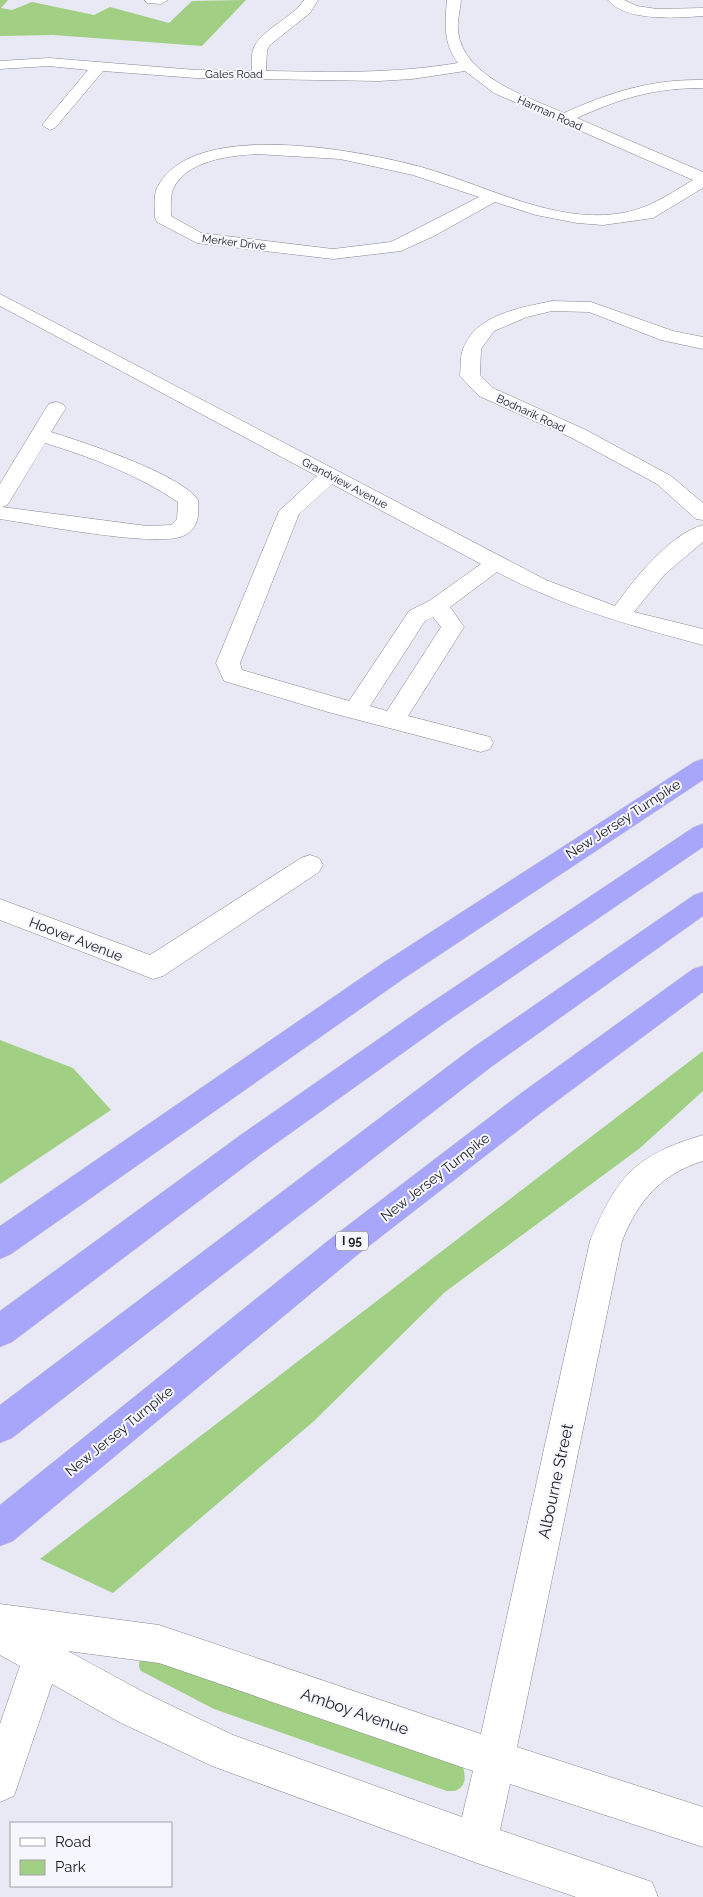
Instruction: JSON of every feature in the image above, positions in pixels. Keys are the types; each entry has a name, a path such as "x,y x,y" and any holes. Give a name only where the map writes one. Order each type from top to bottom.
{"highway":[{"name":"New Jersey Turnpike","path":"0,1244 393,971 703,768"},
{"path":"0,1331 276,1126 579,916 703,834"},
{"path":"0,1426 481,1058 703,902"},
{"name":"New Jersey Turnpike","path":"5,1523 345,1246 531,1103 703,977"}],"street":[{"path":"152,0 161,0"},
{"path":"260,74 259,59 264,43 304,10 311,0"},
{"name":"Harman Road","path":"454,0 451,31 454,43 468,66 499,90 703,180"},
{"path":"615,0 632,9 644,11 670,14 703,12"},
{"name":"Gales Road","path":"0,65 49,62 187,74 396,76 468,66"},
{"path":"50,125 99,66"},
{"path":"563,119 625,91 666,83 703,84"},
{"name":"Merker Drive","path":"493,196 428,232 395,246 333,254 197,238 163,218 165,188 187,166 225,151 256,149 340,154 417,171 536,210 577,218 603,220 647,214 703,180"},
{"name":"Grandview Avenue","path":"0,299 538,585 620,616 703,637"},
{"name":"Bodnarik Road","path":"703,342 668,336 591,308 552,306 520,312 488,327 472,349 470,376 486,392 578,434 664,480 703,514"},
{"path":"0,501 56,408"},
{"path":"0,513 147,533 177,531 188,520 188,500 171,486 68,443 38,435"},
{"path":"330,475 290,511 228,663 232,675 328,704 356,709 482,743"},
{"path":"620,616 654,571 684,544 703,532"},
{"path":"356,709 417,616 437,606 496,563"},
{"path":"394,719 453,627 437,606"},
{"name":"Hoover Avenue","path":"0,910 153,968 310,865"},
{"name":"Albourne Street","path":"477,1842 606,1241 617,1211 634,1187 656,1168 694,1150"},
{"name":"Amboy Avenue","path":"0,1623 159,1644 495,1759 703,1827"},
{"path":"0,1634 133,1708 226,1752 637,1897"},
{"path":"0,1782 42,1657"}],"green space":[{"path":"0,0 8,0 1,8 12,10 32,2 94,15 110,7 169,23 192,1 246,0 202,46 53,35 0,36"},
{"path":"0,1040 73,1068 111,1110 0,1184"},
{"path":"703,1051 703,1091 640,1148 445,1292 314,1421 113,1593 40,1559"},
{"path":"145,1656 463,1767 465,1778 463,1784 455,1791 447,1791 214,1709 141,1671 139,1663"}]}
